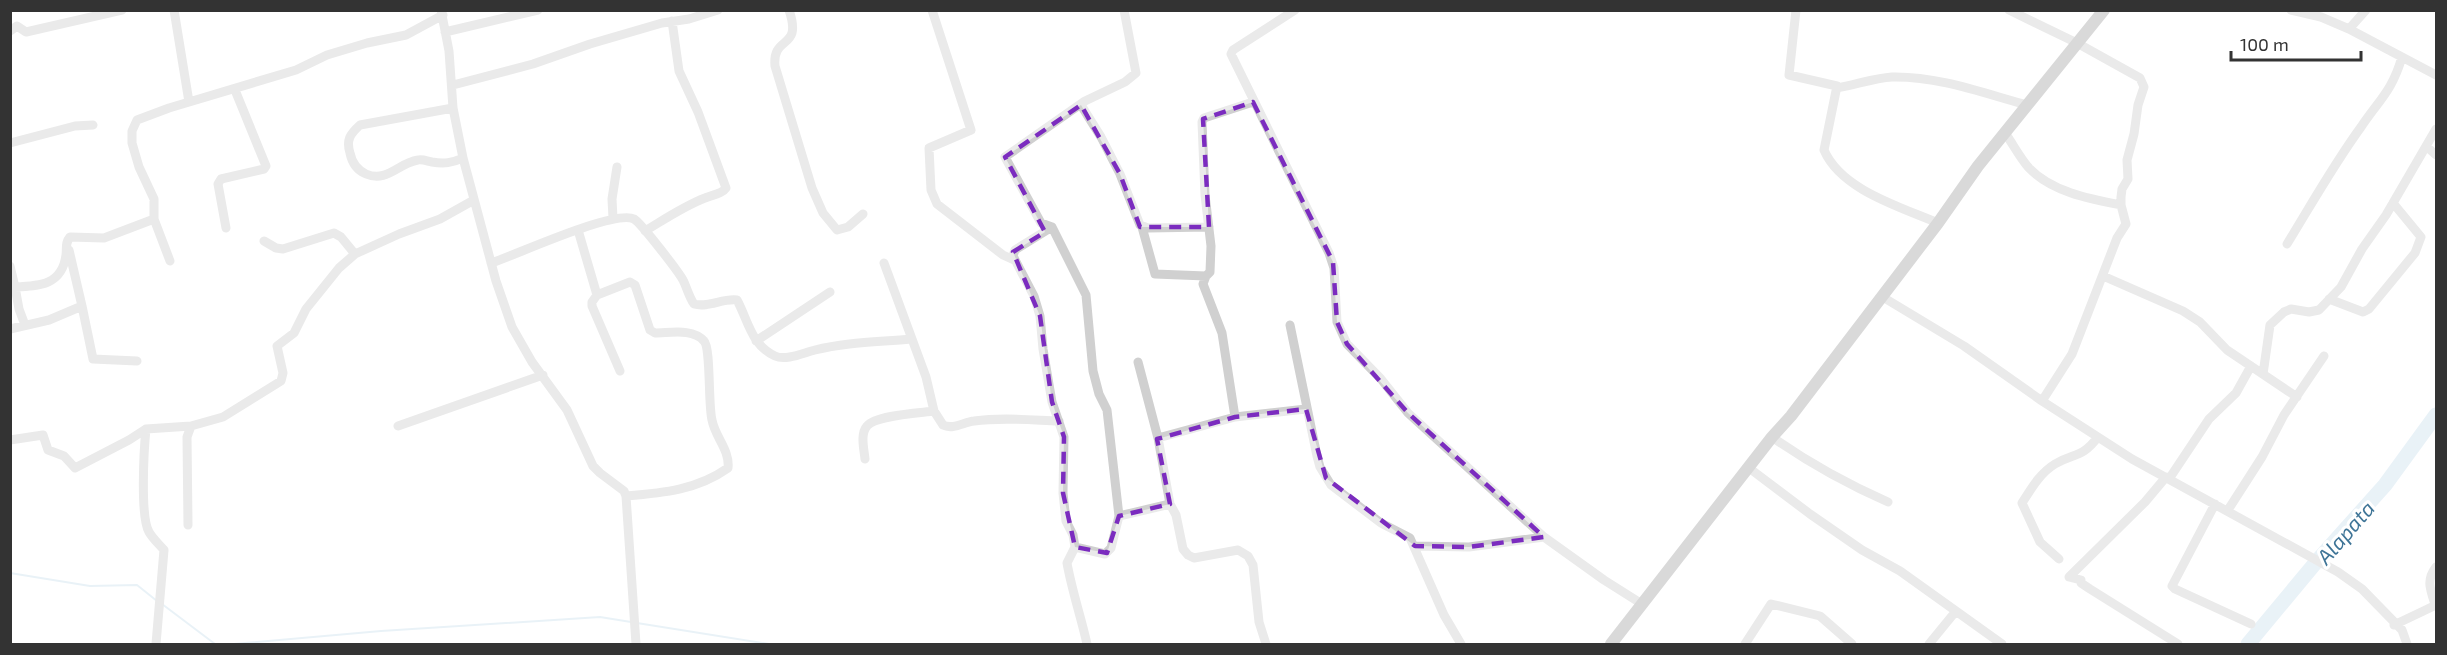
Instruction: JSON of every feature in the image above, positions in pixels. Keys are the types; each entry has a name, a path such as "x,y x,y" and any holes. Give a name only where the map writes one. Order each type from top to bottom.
{"main road":[{"path":"1611,645 1772,437 1791,416 1938,223 1978,166 2104,10"}],"street":[{"path":"65,10 68,22"},
{"path":"10,31 18,26 26,32 122,10"},
{"path":"174,10 189,102"},
{"path":"445,32 538,10"},
{"path":"453,85 532,64 590,44 718,10"},
{"path":"789,10 794,32 791,38 777,50 774,57 775,66 812,188 824,213 837,230 848,227 864,214"},
{"path":"932,10 971,130 929,148 933,198 950,216 1003,255 1014,260"},
{"path":"1075,548 1107,554 1111,548 1119,516 1107,410 1099,394 1093,371 1088,303 1052,227 1041,224 1005,157 1081,105 1125,82 1137,72 1124,10"},
{"path":"1295,10 1233,50 1231,54 1329,253 1334,268 1337,322 1347,344 1381,379 1408,413 1544,537 1642,604"},
{"path":"1796,10 1789,75 1837,86 1837,88 1889,77 1950,83 2027,105"},
{"path":"2009,10 2077,43 2140,78 2143,82 2127,160 2128,179 2122,189 2121,205 2126,224 2117,238 2072,354 2042,401"},
{"path":"2291,10 2321,17 2349,29 2436,75"},
{"path":"2349,29 2366,10"},
{"path":"170,261 153,219 154,199 139,167 132,143 134,124 143,116 296,70 327,55 367,43 406,35 442,13 453,85 453,108 463,158 491,263 512,327 567,410 593,465 624,491 626,496 636,645"},
{"path":"645,231 678,211 704,198 723,192 726,188 702,122 679,71 672,21"},
{"path":"2287,244 2360,127 2389,91 2402,57"},
{"path":"1837,86 1824,150 1827,158 1864,191 1938,223"},
{"path":"226,228 218,184 221,179 264,169 266,166 235,90"},
{"path":"1235,417 1221,333 1203,284 1211,270 1202,122 1204,118 1253,102"},
{"path":"1081,105 1101,137 1119,174 1136,218 1142,227 1154,273 1206,276"},
{"path":"453,108 360,126 351,132 348,139 350,155 358,170 376,177 385,176 419,159 451,163 463,158"},
{"path":"10,143 75,126 93,126"},
{"path":"2263,374 2270,325 2284,312 2291,309 2313,312 2319,310 2341,287 2436,129"},
{"path":"2005,133 2029,168 2046,182 2084,198 2121,205"},
{"path":"2426,146 2436,155"},
{"path":"613,218 612,198 617,167"},
{"path":"10,440 43,435 48,450 64,456 75,468 146,429 191,426 223,417 280,381 283,374 277,346 294,333 306,309 339,268 355,254 440,219 474,200"},
{"path":"2330,299 2363,312 2369,309 2415,253 2421,237 2393,203"},
{"path":"491,263 578,230 613,218 625,217 634,219 645,231 682,278 694,304 700,306 731,299 737,300 748,329 756,341 773,355 782,358 827,346 911,339"},
{"path":"67,240 76,236 104,238 153,219"},
{"path":"1052,227 1014,250 1014,260 1028,283 1038,307 1052,402 1065,447 1064,502 1066,521 1073,535 1075,548 1067,563 1087,645"},
{"path":"1142,227 1209,227"},
{"path":"578,230 597,295"},
{"path":"264,240 276,248 283,249 334,234 341,237 355,254"},
{"path":"15,287 43,286 49,283 60,272 66,255 67,240"},
{"path":"67,240 93,359 137,361"},
{"path":"884,263 926,377 934,411 940,417 943,425 947,427 986,419 1059,421"},
{"path":"10,266 19,309 25,325"},
{"path":"2103,276 2183,311 2200,322 2227,350 2297,397"},
{"path":"620,371 592,302 597,295 630,282 635,285 650,330 655,333 688,333 699,336 708,346 712,422 729,462 728,468 702,484 657,493 626,496"},
{"path":"756,341 830,292"},
{"path":"1881,296 1964,345 2042,401 2098,437 2167,478 2338,572 2362,589 2394,625 2402,630 2407,645"},
{"path":"10,329 49,320 82,306"},
{"path":"1290,325 1317,456 1326,478 1381,523 1410,538 1444,615 1461,645"},
{"path":"2228,510 2324,356"},
{"path":"1138,362 1158,438 1170,504 1176,514 1183,549 1188,555 1201,558 1238,550 1248,556 1253,565 1259,622 1266,645"},
{"path":"2178,645 2081,583 2081,580 2069,577 2167,478 2210,419 2236,393 2251,366"},
{"path":"398,426 543,375"},
{"path":"1158,438 1235,417 1306,409"},
{"path":"865,459 863,437 867,426 877,420 934,411"},
{"path":"188,525 187,437 191,426"},
{"path":"146,429 143,453 147,531 164,550 156,645"},
{"path":"1772,437 1853,487 1888,502"},
{"path":"2059,559 2040,542 2022,503 2037,481 2054,465 2084,453 2098,437"},
{"path":"1749,468 1810,514 1862,550 1900,571 2002,645"},
{"path":"1119,516 1170,504"},
{"path":"2215,504 2172,586 2251,624"},
{"path":"1415,546 1469,547 1544,537"},
{"path":"2394,625 2436,604 2428,583 2436,567"},
{"path":"1745,645 1771,604 1820,616 1852,645"},
{"path":"1929,645 1956,611"}],"highlighted area":[{"path":"1253,102 1333,262 1337,322 1347,344 1408,413 1544,537 1469,547 1415,546 1326,478 1306,409 1235,417 1157,439 1170,504 1119,516 1107,553 1075,547 1063,493 1064,437 1052,402 1040,316 1013,252 1045,232 1005,157 1081,105 1120,174 1140,227 1209,227 1203,119"}],"waterway":[{"name":"Alapata","path":"2248,644 2317,561 2385,485 2436,415"},
{"path":"10,573 90,586 137,585 157,601"},
{"path":"162,604 215,644"},
{"path":"234,644 381,631 600,617 631,622"},
{"path":"637,623 769,644"}]}
